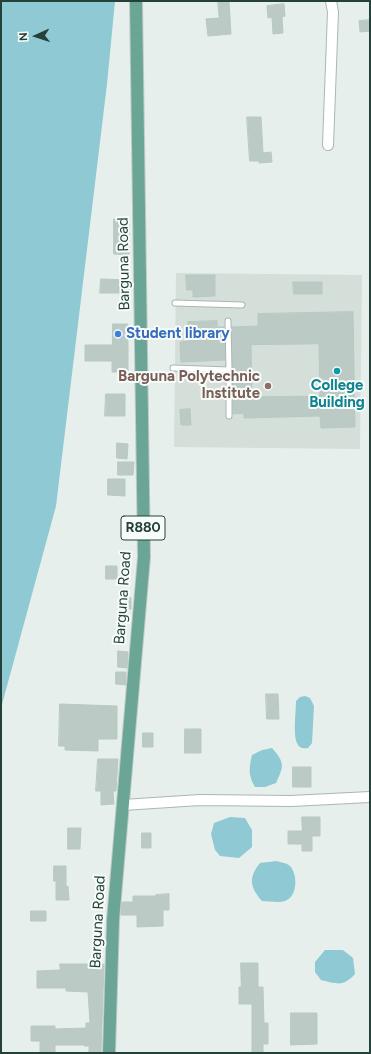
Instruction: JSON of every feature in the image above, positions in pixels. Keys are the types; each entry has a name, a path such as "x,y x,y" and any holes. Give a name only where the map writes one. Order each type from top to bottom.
{"main road":[{"name":"Barguna Road","path":"109,1053 113,920 144,557 136,1"}],"street":[{"path":"328,145 332,12 331,1"},
{"path":"123,805 200,800 291,801 370,797"}],"lane":[{"path":"175,303 242,305"},
{"path":"228,321 229,416"},
{"path":"173,368 229,370"}],"shaded area":[{"name":"Barguna Polytechnic Institute","path":"176,273 362,275 360,449 174,447"}],"water":[{"path":"1,1 115,1 107,84 56,506 1,708"},
{"path":"305,696 310,698 314,706 312,743 308,748 300,747 298,745 295,729 296,701 300,697"},
{"path":"272,748 279,757 282,765 279,777 276,783 265,787 255,787 251,779 250,771 252,755 262,750"},
{"path":"230,817 245,818 252,830 252,847 239,858 220,856 215,850 211,834 214,823"},
{"path":"277,861 291,867 295,876 294,891 289,899 285,901 262,901 253,887 252,878 260,863"},
{"path":"325,950 343,950 353,958 355,974 343,983 332,983 321,980 315,972 315,962"}],"building":[{"path":"218,1 229,1 231,34 208,36 206,19 219,18"},
{"path":"284,4 285,16 282,17 283,33 273,34 272,17 268,18 267,6"},
{"path":"370,20 370,31 360,32 359,21"},
{"path":"247,117 261,117 263,153 271,152 272,162 259,163 259,161 250,161"},
{"path":"114,219 129,219 129,255 114,254"},
{"path":"186,275 215,275 215,296 193,297 193,290 187,290"},
{"path":"101,279 129,280 129,293 100,293"},
{"path":"293,282 322,282 322,294 294,294"},
{"name":"College Building","path":"353,312 355,427 321,428 320,416 244,418 244,413 233,414 232,327 258,326 258,314","holes":["319,344 320,396 252,397 251,345"]},
{"path":"217,321 217,327 224,327 225,360 181,362 180,342 189,341 188,322"},
{"path":"113,324 128,324 128,372 112,372 112,361 85,361 85,345 112,345"},
{"path":"106,394 125,394 125,416 105,416"},
{"path":"190,409 191,425 181,425 180,410"},
{"path":"117,443 128,444 127,459 117,458"},
{"path":"118,462 134,462 133,475 118,475"},
{"path":"108,479 125,479 125,496 108,495"},
{"path":"106,566 117,566 117,579 106,579"},
{"path":"120,597 131,598 131,609 120,609"},
{"path":"118,651 128,652 127,668 118,667"},
{"path":"116,672 126,672 126,685 116,684"},
{"path":"266,694 278,694 279,719 267,719"},
{"path":"60,704 117,706 117,739 98,739 98,751 65,750 65,746 59,746"},
{"path":"185,729 201,729 201,753 185,753"},
{"path":"143,733 153,733 153,747 143,747"},
{"path":"98,759 118,759 116,791 113,791 114,804 101,805 101,791 96,791"},
{"path":"293,767 311,767 311,787 293,787"},
{"path":"302,817 320,817 320,836 312,836 312,851 302,851 302,844 288,844 288,831 302,831"},
{"path":"68,828 81,828 80,849 68,849"},
{"path":"142,833 151,833 151,848 142,848"},
{"path":"54,866 66,866 66,887 68,886 69,900 56,900"},
{"path":"169,894 169,910 163,910 163,926 137,927 137,915 121,915 122,902 133,902 133,896 156,896"},
{"path":"31,911 46,911 46,921 31,921"},
{"path":"241,963 258,963 258,987 263,987 264,1023 268,1023 268,1044 263,1044 263,1053 252,1053 252,1004 239,1004"},
{"path":"60,964 104,964 101,1053 89,1053 89,1046 84,1045 55,1045 55,1053 40,1052 40,1041 31,1041 31,1026 55,1026 55,1029 86,1028 86,1023 90,1023 88,992 66,991 66,988 37,988 37,971 60,970"},
{"path":"291,1013 317,1013 317,1044 291,1045"}],"place":[{"name":"Student library","path":"118,334"},
{"name":"College Building","path":"337,371"},
{"name":"Barguna Polytechnic Institute","path":"268,386"}]}
